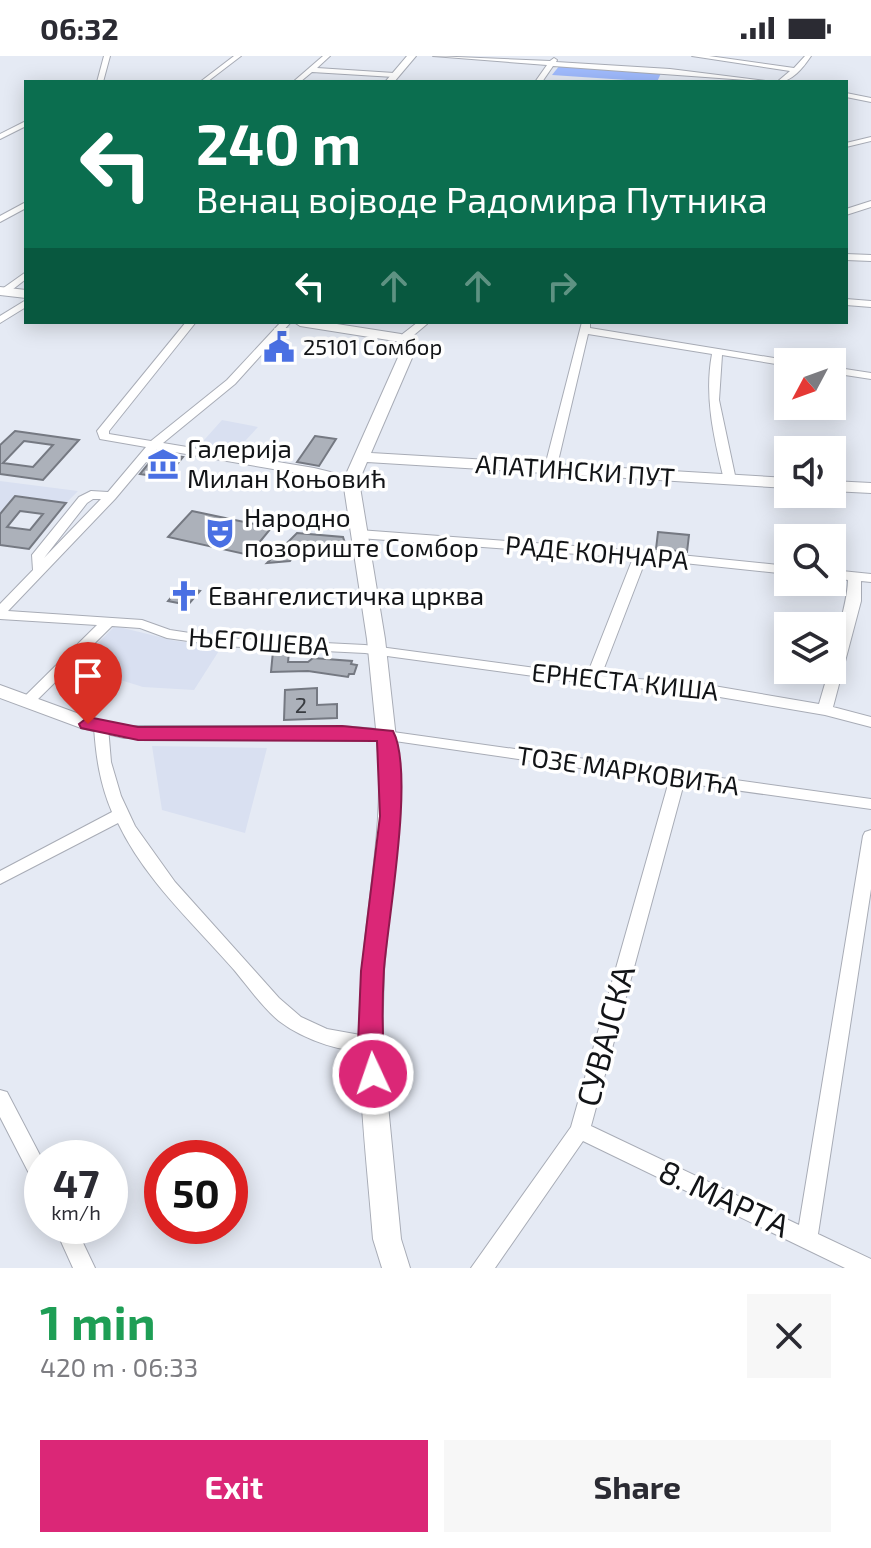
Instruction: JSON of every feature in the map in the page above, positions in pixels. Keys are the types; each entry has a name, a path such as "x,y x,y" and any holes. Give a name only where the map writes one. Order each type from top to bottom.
{"main road":[{"path":"392,79 412,56"},
{"path":"2,291 24,294"},
{"path":"314,324 404,341 399,360 402,364 351,481 377,650 391,783 373,971 370,1043 387,1239 396,1268"},
{"name":"АПАТИНСКИ ПУТ","path":"362,457 774,482"},
{"path":"846,487 871,488"},
{"path":"0,691 101,727 138,733 342,732 386,736"}],"street":[{"path":"101,80 107,56"},
{"path":"206,80 238,56"},
{"path":"299,80 327,56"},
{"path":"436,56 746,80"},
{"path":"539,80 560,56"},
{"path":"695,56 756,60 796,70"},
{"path":"783,80 808,56"},
{"path":"312,70 392,79"},
{"path":"848,95 871,100"},
{"path":"0,137 24,124"},
{"path":"848,145 871,139"},
{"path":"849,210 871,204"},
{"path":"0,219 24,206"},
{"path":"849,210 871,210"},
{"path":"848,257 871,258"},
{"path":"2,291 24,276"},
{"path":"848,302 871,304"},
{"path":"0,320 24,304"},
{"path":"189,324 103,431 104,437 351,481"},
{"path":"0,613 38,569 111,496 154,445 231,382 284,324"},
{"path":"404,341 421,324"},
{"path":"550,470 585,326 774,361"},
{"path":"717,352 712,378 713,406 730,480"},
{"path":"846,372 871,376"},
{"name":"РАДЕ КОНЧАРА","path":"359,534 641,555 774,569"},
{"path":"592,680 641,555"},
{"path":"846,576 871,578"},
{"path":"825,710 854,601 855,577"},
{"name":"ЊЕГОШЕВА","path":"0,613 142,624 167,634 223,642 377,650"},
{"path":"27,702 108,622"},
{"name":"ЕРНЕСТА КИША","path":"377,650 592,680 702,689 825,710 871,722"},
{"path":"101,727 101,743 121,814 142,851 180,899 291,1020 317,1034 344,1043 370,1043"},
{"name":"ТОЗЕ МАРКОВИЋА","path":"386,736 871,804"},
{"name":"СУВАЈСКА","path":"482,1268 580,1130 677,779"},
{"path":"0,878 121,814"},
{"path":"807,1238 871,836"},
{"path":"0,1098 24,1144"},
{"name":"8. МАРТА","path":"580,1130 867,1268"},
{"path":"73,1244 84,1268"}],"shaded area":[{"path":"560,65 661,73 658,80 552,75"},
{"path":"222,420 258,427 232,455 197,448"},
{"path":"0,481 78,491 66,503 15,496 0,514"},
{"path":"115,626 176,641 222,646 194,690 143,687 75,666"},
{"path":"152,746 267,748 245,833 162,810"}],"building":[{"path":"15,431 79,440 43,480 0,474 0,445","holes":["24,441 53,445 33,467 3,463"]},
{"path":"315,436 336,439 319,466 297,462"},
{"name":"Галерија Милан Коњовић","path":"157,453 183,457 166,478 140,474"},
{"path":"15,496 66,503 29,549 0,545 0,514","holes":["20,511 43,514 30,530 7,527"]},
{"name":"Народно позориште Сомбор","path":"192,511 272,527 249,555 168,537"},
{"path":"658,532 689,535 687,552 656,549"},
{"path":"297,533 343,537 348,553 327,556 331,547 302,544 290,561 267,563"},
{"name":"Евангелистичка црква","path":"180,587 200,591 188,605 168,601"},
{"path":"273,651 289,652 288,662 308,662 313,658 352,661 351,664 357,665 354,674 348,677 308,671 271,672"},
{"path":"317,688 317,705 337,704 337,718 284,720 285,690"}],"place":[{"name":"25101 Сомбор","path":"279,347"},
{"name":"Галерија Милан Коњовић","path":"163,464"},
{"name":"Народно позориште Сомбор","path":"220,533"},
{"name":"Евангелистичка црква","path":"184,596"}],"route":[{"path":"88,724 138,733 342,732 386,736 391,783 390,816 373,971 370,1043 373,1074"}]}
